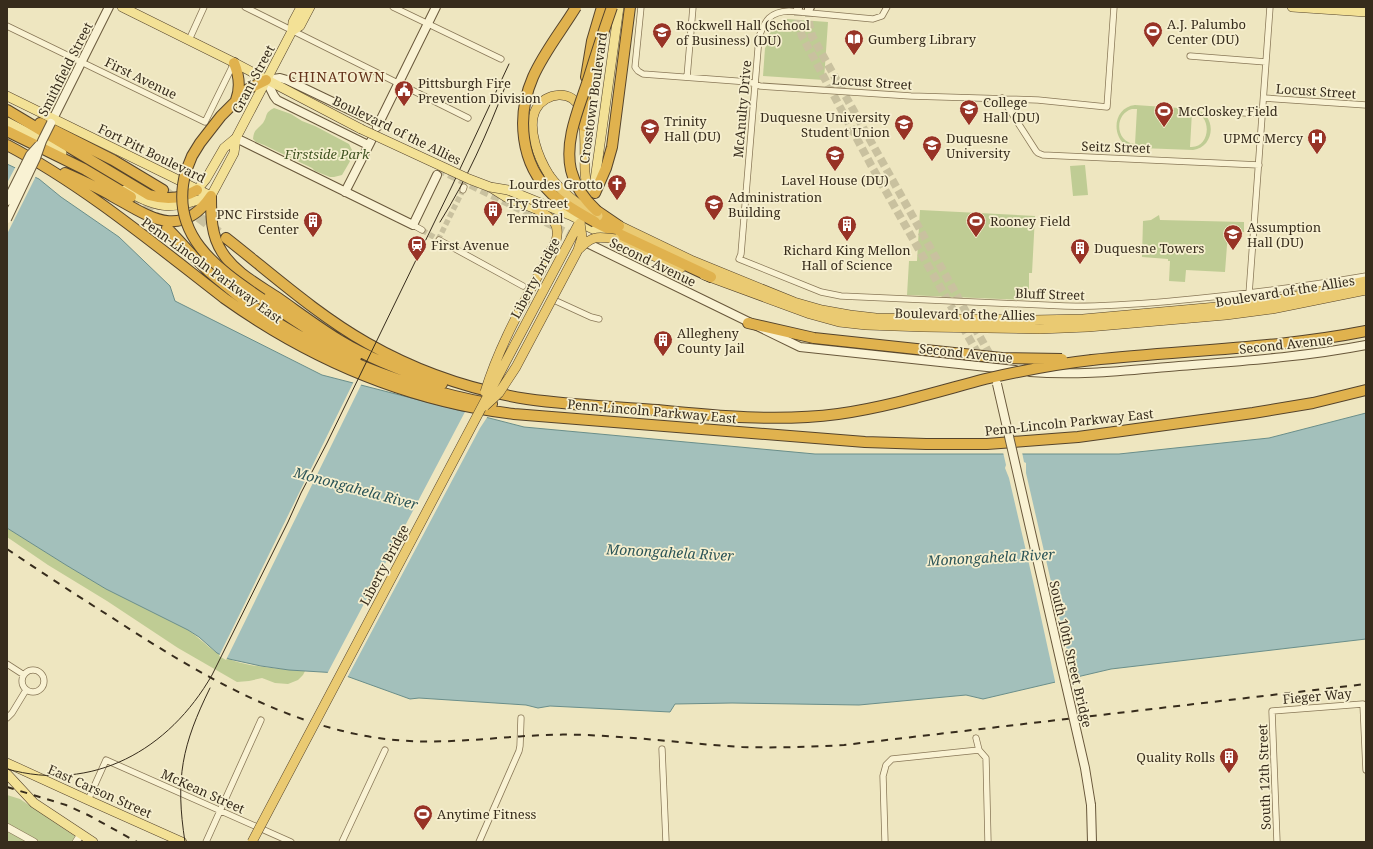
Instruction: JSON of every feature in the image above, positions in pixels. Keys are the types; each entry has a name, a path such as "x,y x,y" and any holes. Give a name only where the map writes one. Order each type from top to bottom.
{"highway":[{"path":"576,7 534,76 524,108 522,125 530,162 543,184 553,195 579,213 597,216"},
{"path":"588,204 585,173 583,105 588,61 602,7"},
{"path":"612,7 578,110 570,146 571,165 575,182 597,216 615,232 711,277"},
{"path":"594,193 605,172 612,146 630,8"},
{"path":"234,63 239,81 239,92 235,102"},
{"path":"266,80 252,86 235,102 213,126 192,156 182,185 181,201 183,214 191,234 213,262 229,276 296,322 341,349 378,368 427,388"},
{"path":"583,105 564,96 554,95 545,99 535,111 533,123 534,137 542,163 554,182 572,200 597,216 619,226"},
{"path":"7,109 149,195 161,198 174,198 197,190"},
{"path":"7,109 28,117 113,160 163,190"},
{"path":"7,132 84,169 132,196"},
{"name":"Penn-Lincoln Parkway East","path":"7,145 37,161 97,201 244,312 285,338 328,360 378,381 442,401 490,411 865,442 987,444 1078,437 1253,414 1313,403 1366,390"},
{"path":"37,161 99,188 146,215 162,221 174,221 190,217 198,211 211,196"},
{"name":"Liberty Bridge","path":"252,842 594,193"},
{"path":"211,196 214,236 229,261 252,281 330,334 378,360 434,382 477,392 527,399"},
{"path":"480,411 492,368 556,241 558,230 556,225 548,216 536,209"},
{"path":"480,411 499,393 506,384 578,250 582,237 579,224"},
{"name":"Boulevard of the Allies","path":"619,226 693,261 794,302 822,310 876,318 1033,320 1083,319 1238,305 1283,299 1366,281"},
{"path":"167,228 214,276 238,296 283,326 317,346 356,364 427,388 487,403 575,418"},
{"path":"578,250 589,240 595,237 615,239"},
{"name":"Penn-Lincoln Parkway East","path":"226,238 346,330 383,352 416,367 456,382 527,399 657,410 761,418 820,416 874,408 1014,373 1092,360 1293,342 1366,331"},
{"name":"Boulevard of the Allies","path":"615,239 688,271 711,277 784,306 839,322 866,325 1040,329 1096,327 1226,315 1272,309 1366,290"},
{"path":"748,323 825,340 1002,358 1092,360"}],"main road":[{"name":"Smithfield Street","path":"7,219 36,158 42,141 109,7"},
{"name":"Boulevard of the Allies","path":"122,7 361,129 449,170 490,187 506,197 615,239"},
{"name":"Grant Street","path":"211,196 234,153 236,138 292,31 293,22 301,7"},
{"name":"Grant Street","path":"292,31 300,26 310,7"},
{"path":"346,192 370,143 277,100 266,80 280,78 287,80 378,126 436,7"},
{"name":"Crosstown Boulevard","path":"594,193 619,7"},
{"path":"1292,7 1366,12"},
{"name":"Fort Pitt Boulevard","path":"7,96 52,121 211,196"},
{"name":"Fort Pitt Boulevard","path":"7,122 42,141 132,196 148,202 165,206 184,204 211,196"},
{"name":"Grant Street","path":"197,190 206,179 224,148 236,138"},
{"path":"236,138 413,225 437,175"},
{"name":"Smithfield Street","path":"7,201 30,155 42,141"},
{"name":"Boulevard of the Allies","path":"490,187 508,190 570,215 578,219 579,224"},
{"name":"Second Avenue","path":"587,243 790,344 804,348 1047,373 1094,373 1271,359 1320,353 1366,345"},
{"path":"978,352 992,368"},
{"name":"South 10th Street Bridge","path":"989,353 1085,768 1091,805 1092,842"},
{"name":"East Carson Street","path":"7,763 182,842"},
{"path":"7,774 34,803 78,838 93,842"}],"street":[{"path":"189,40 204,7"},
{"path":"245,7 468,118"},
{"path":"393,7 501,59"},
{"name":"Locust Street","path":"641,7 635,67 643,74 749,82 760,86 911,96 1038,100 1107,107 1114,7"},
{"path":"687,77 693,7"},
{"name":"McAnulty Drive","path":"739,259 741,254 759,37 763,25 769,17 779,12 789,11 873,19 882,16 887,7"},
{"path":"1249,294 1270,7"},
{"name":"First Avenue","path":"7,26 205,122 234,63"},
{"path":"1190,56 1266,62"},
{"name":"Seitz Street","path":"1002,98 1036,151 1044,155 1259,165"},
{"name":"Locust Street","path":"1264,98 1366,105"},
{"path":"1228,112 1263,114"},
{"path":"413,225 422,230"},
{"path":"439,240 523,286"},
{"name":"Bluff Street","path":"739,259 821,292 841,296 1085,306 1146,303 1249,294 1366,276"},
{"path":"556,301 599,319"},
{"path":"7,664 24,675"},
{"path":"30,671 36,671 42,675 44,681 42,688 36,692 29,692 26,690 22,681 24,675 30,671"},
{"path":"7,718 12,713 26,690"},
{"name":"Fieger Way","path":"1272,711 1364,704 1366,770"},
{"name":"South 12th Street","path":"1272,711 1277,842"},
{"path":"479,842 519,751 521,718"},
{"path":"206,842 261,720"},
{"path":"976,738 979,750 986,758 988,842"},
{"path":"662,749 666,842"},
{"path":"342,842 385,750"},
{"path":"885,842 883,776 886,765 892,758 979,750"},
{"name":"McKean Street","path":"88,800 106,760 292,842"},
{"path":"7,827 34,842"}],"green space":[{"path":"787,19 828,22 824,80 763,76 765,48 768,44 770,30 778,23"},
{"name":"McCloskey Field","path":"1135,105 1194,109 1202,112 1210,123 1211,130 1209,137 1201,148 1193,150 1114,147 1114,143 1123,143 1117,132 1117,120 1123,110","holes":["1132,109 1137,109 1135,144 1128,142 1124,138 1119,128 1122,116","1192,112 1199,114 1204,118 1207,131 1202,143 1197,146 1190,147"]},
{"name":"Firstside Park","path":"274,108 291,114 349,144 353,155 342,175 330,177 256,142 253,139 255,131 263,123 267,113"},
{"path":"1085,165 1088,195 1073,196 1070,166"},
{"name":"Rooney Field","path":"920,210 1035,216 1032,273 1029,273 1029,289 1025,289 1024,300 907,295 909,261 917,261"},
{"path":"1159,215 1160,220 1244,222 1244,232 1228,232 1225,272 1186,270 1185,282 1169,281 1170,261 1168,261 1168,259 1142,257 1143,221 1151,220"},
{"path":"7,528 106,589 188,630 217,653 226,658 247,664 305,671 298,680 288,684 275,683 262,678 237,682 178,648 107,601 48,565 7,537"},
{"path":"7,795 20,799 79,839 77,842 7,842"}],"water":[{"name":"Monongahela River","path":"7,164 39,179 61,197 119,237 170,286 175,301 322,375 524,427 815,454 1119,454 1269,438 1366,413 1366,639 1111,669 983,699 966,695 859,705 732,703 675,704 670,712 550,706 538,708 526,705 419,698 410,699 338,673 289,670 229,659 217,653 199,637 188,630 106,589 7,528"}],"pier":[{"path":"16,166 36,176 7,234 7,183"},
{"path":"354,381 362,383 226,660 219,656"},
{"path":"466,410 488,416 480,428 347,678 327,674"},
{"path":"1003,452 1022,452 1024,462 1026,463 1026,473 1073,677 1075,680 1055,685 1033,581 1009,478 1005,468 1006,465"}],"tunnel":[{"path":"798,8 798,23 802,36 871,165 977,352"},
{"path":"809,9 809,23 812,36 989,353"},
{"path":"438,169 587,243"},
{"path":"163,190 226,238"},
{"path":"438,240 463,190"},
{"path":"131,197 147,208 159,220"},
{"path":"422,230 439,240"}],"tram line":[{"path":"7,769 39,775 69,775 98,770 126,759 151,744 174,725 194,702 212,675 288,522 452,186 509,64"},
{"path":"440,222 476,156 505,87"},
{"path":"185,842 181,799 183,762 193,727 210,688"}],"railway":[{"path":"7,549 144,638 211,678 246,696 319,724 356,734 395,740 442,741 538,735 586,735 742,747 844,745 1366,684"},
{"path":"7,787 66,805 88,815 137,842"}],"place":[{"name":"A.J. Palumbo Center (DU)","path":"1153,48"},
{"name":"Rockwell Hall (School of Business) (DU)","path":"662,49"},
{"name":"Gumberg Library","path":"854,56"},
{"name":"Pittsburgh Fire Prevention Division","path":"404,107"},
{"name":"College Hall (DU)","path":"969,126"},
{"name":"McCloskey Field","path":"1164,128"},
{"name":"Duquesne University Student Union","path":"904,141"},
{"name":"Trinity Hall (DU)","path":"650,145"},
{"name":"UPMC Mercy","path":"1317,155"},
{"name":"Duquesne University","path":"932,162"},
{"name":"Lavel House (DU)","path":"835,172"},
{"name":"Lourdes Grotto","path":"617,201"},
{"name":"Administration Building","path":"714,221"},
{"name":"Try Street Terminal","path":"493,227"},
{"name":"PNC Firstside Center","path":"313,238"},
{"name":"Rooney Field","path":"976,238"},
{"name":"Richard King Mellon Hall of Science","path":"847,242"},
{"name":"Assumption Hall (DU)","path":"1233,251"},
{"name":"First Avenue","path":"417,262"},
{"name":"Duquesne Towers","path":"1080,265"},
{"name":"Allegheny County Jail","path":"663,357"},
{"name":"Quality Rolls","path":"1229,774"},
{"name":"Anytime Fitness","path":"423,831"}],"district":[{"name":"CHINATOWN","path":"337,76"}]}
